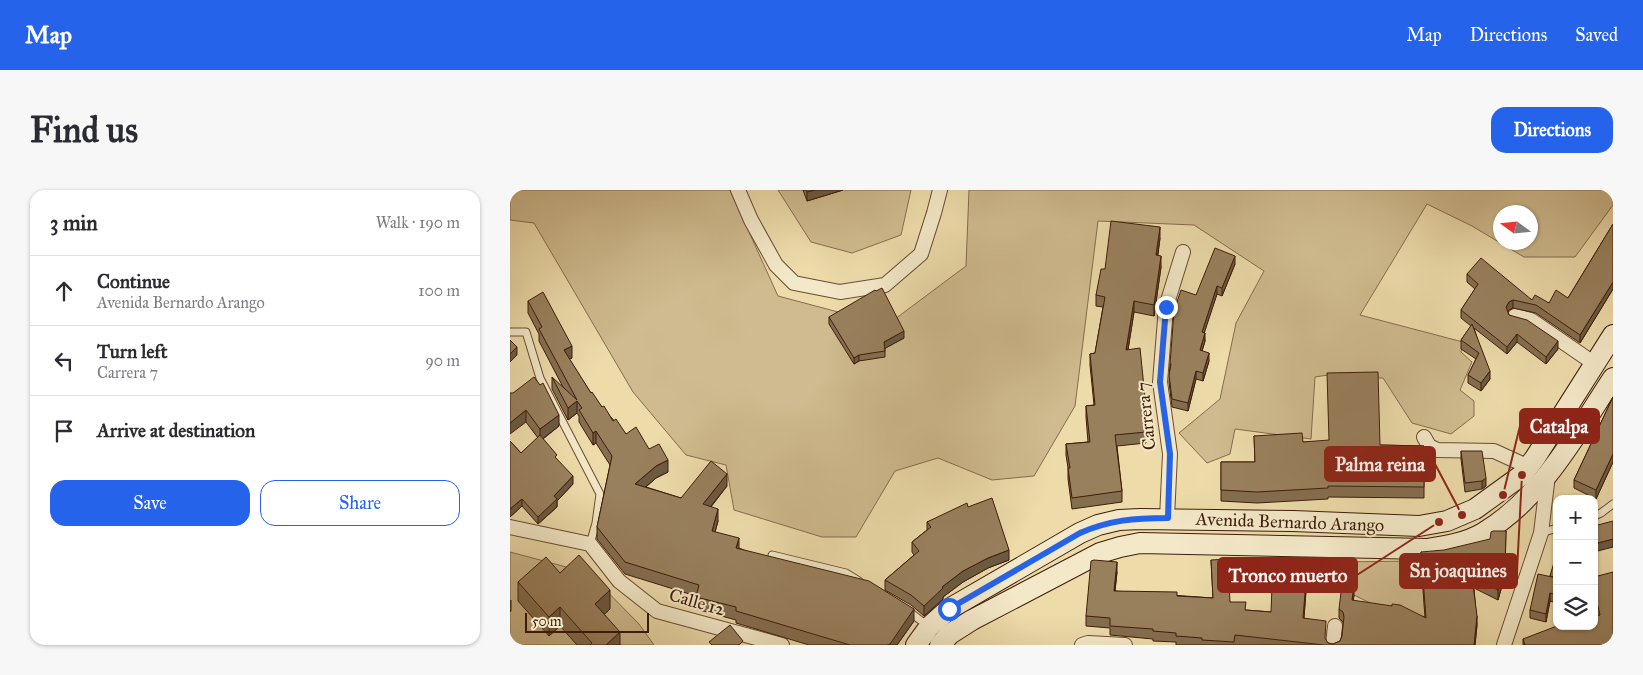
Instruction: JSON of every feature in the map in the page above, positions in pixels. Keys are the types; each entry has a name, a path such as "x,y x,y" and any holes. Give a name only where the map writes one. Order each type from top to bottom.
{"main road":[{"name":"Avenida Bernardo Arango","path":"916,645 929,627 949,609 1080,533 1098,525 1119,520 1168,518 1419,526 1447,521 1475,509 1500,492 1528,467 1613,335"},
{"name":"Avenida Bernardo Arango","path":"940,645 950,634 972,620 1100,553 1120,547 1140,544 1427,549 1453,545 1481,534 1511,513 1548,475 1613,378"}],"street":[{"path":"738,190 762,241 776,265 794,283 840,292 885,285 921,254 940,190"},
{"name":"Carrera 7","path":"1168,518 1170,454 1160,382 1166,307 1183,252"},
{"path":"1515,316 1531,320 1595,364"},
{"path":"1424,437 1429,446 1437,450 1494,451 1528,467"},
{"path":"1504,645 1541,533 1548,475"},
{"path":"510,526 590,544"},
{"name":"Calle 12","path":"590,544 619,581 657,611 782,645"},
{"path":"1333,645 1335,626"},
{"path":"1082,645 1088,643 1125,645"}],"lane":[{"path":"510,332 526,332 540,378 600,494 596,524 590,544"},
{"path":"532,384 540,378"},
{"path":"1598,515 1613,504"},
{"path":"1541,533 1553,529"},
{"path":"772,554 846,573 870,587"},
{"path":"900,606 929,627"}],"shaded area":[{"path":"510,190 730,190 778,296 887,325 966,266 969,190 1613,190 1613,205 1575,257 1524,257 1512,250 1538,250 1538,205 1493,205 1493,239 1427,204 1360,315 1463,342 1461,352 1472,362 1460,390 1474,401 1474,416 1451,434 1412,423 1383,378 1355,378 1341,373 1315,377 1311,439 1235,429 1230,454 1207,463 1179,433 1220,399 1236,323 1264,271 1194,225 1098,221 1075,406 1034,476 992,480 938,458 895,471 856,537 822,537 734,510 726,465 686,455 633,392 534,223 510,220"},
{"path":"778,190 911,190 901,235 852,253 811,242"},
{"path":"510,552 589,573 639,624 654,645 510,645"},
{"path":"1421,561 1426,631 1354,595 1332,590 1341,574 1331,562"}],"building":[{"path":"1111,221 1160,227 1156,255 1161,256 1154,305 1134,301 1126,350 1140,348 1146,432 1115,435 1122,491 1072,498 1066,444 1090,442 1086,406 1095,405 1090,354 1095,353 1105,297 1096,295 1101,269 1105,269"},
{"path":"1613,224 1613,282 1580,335 1536,305 1513,300 1506,307 1509,315 1527,320 1558,341 1546,357 1517,334 1507,347 1461,310 1478,284 1467,274 1481,258 1532,300 1535,295 1549,303 1556,290 1568,298"},
{"path":"1215,248 1235,256 1222,288 1217,286 1202,332 1205,333 1200,350 1209,353 1203,373 1196,371 1188,403 1172,399 1169,375 1174,311 1181,290 1196,295"},
{"path":"882,288 904,331 884,342 885,351 859,355 854,358 829,317 875,290"},
{"path":"543,292 572,346 564,350 591,393 602,407 604,406 613,421 616,419 626,434 636,427 649,449 659,444 668,460 656,466 635,484 681,498 711,461 727,474 703,504 718,509 712,531 739,538 736,548 869,581 914,609 890,644 850,645 736,611 736,607 696,597 699,585 625,562 597,527 612,456 596,431 593,433 579,410 582,408 577,401 568,408 552,377 577,400 539,329 542,327 528,301"},
{"path":"1472,324 1490,371 1481,383 1468,375 1479,353 1461,340"},
{"path":"510,340 517,347 510,354"},
{"path":"1378,372 1380,445 1424,446 1424,487 1328,486 1328,488 1257,492 1221,490 1221,462 1255,462 1254,436 1302,433 1303,442 1329,440 1327,373"},
{"path":"534,377 540,385 543,383 559,415 540,429 526,410 510,423 510,393 513,393"},
{"path":"1613,397 1613,454 1596,490 1574,480"},
{"path":"540,435 557,455 555,457 573,476 554,496 557,499 538,517 522,499 510,509 510,441 521,453"},
{"path":"1461,451 1482,451 1486,478 1482,481 1465,483"},
{"path":"992,498 1009,550 963,571 942,587 924,606 911,595 885,580 919,551 912,542 931,527 927,522 967,503 968,507"},
{"path":"1613,521 1613,539 1598,543 1598,525"},
{"path":"1506,531 1505,565 1498,590 1472,577 1477,616 1474,645 1324,645 1235,635 1234,642 1202,640 1202,638 1176,636 1176,633 1153,631 1153,629 1110,626 1110,618 1086,616 1091,561 1117,562 1114,591 1177,592 1177,596 1213,598 1211,560 1228,559 1230,602 1246,602 1245,610 1271,612 1272,587 1290,588 1291,580 1306,581 1303,618 1326,621 1325,638 1328,643 1333,644 1340,641 1342,636 1344,617 1343,612 1339,609 1342,584 1354,585 1352,600 1392,606 1392,604 1400,605 1426,618 1421,552 1444,550 1490,539 1491,532"},
{"path":"579,555 610,590 595,604 620,632 606,645 590,645 592,643 560,607 549,617 518,582 546,557 560,573"},
{"path":"1553,566 1553,577 1550,576"},
{"path":"1613,572 1613,645 1525,645 1523,639 1553,628 1553,630 1598,630 1598,616 1600,615 1598,607 1598,576"},
{"path":"1538,574 1553,577 1553,594 1550,593 1546,614 1530,610"},
{"path":"730,625 743,641 739,645 712,645 709,642"}],"place":[{"name":"Sn joaquines","path":"1522,475"},
{"name":"Catalpa","path":"1503,495"},
{"name":"Palma reina","path":"1462,515"},
{"name":"Tronco muerto","path":"1439,522"}],"route":[{"path":"949,609 1080,533 1098,525 1119,520 1168,518 1170,454 1160,382 1166,307"}]}
